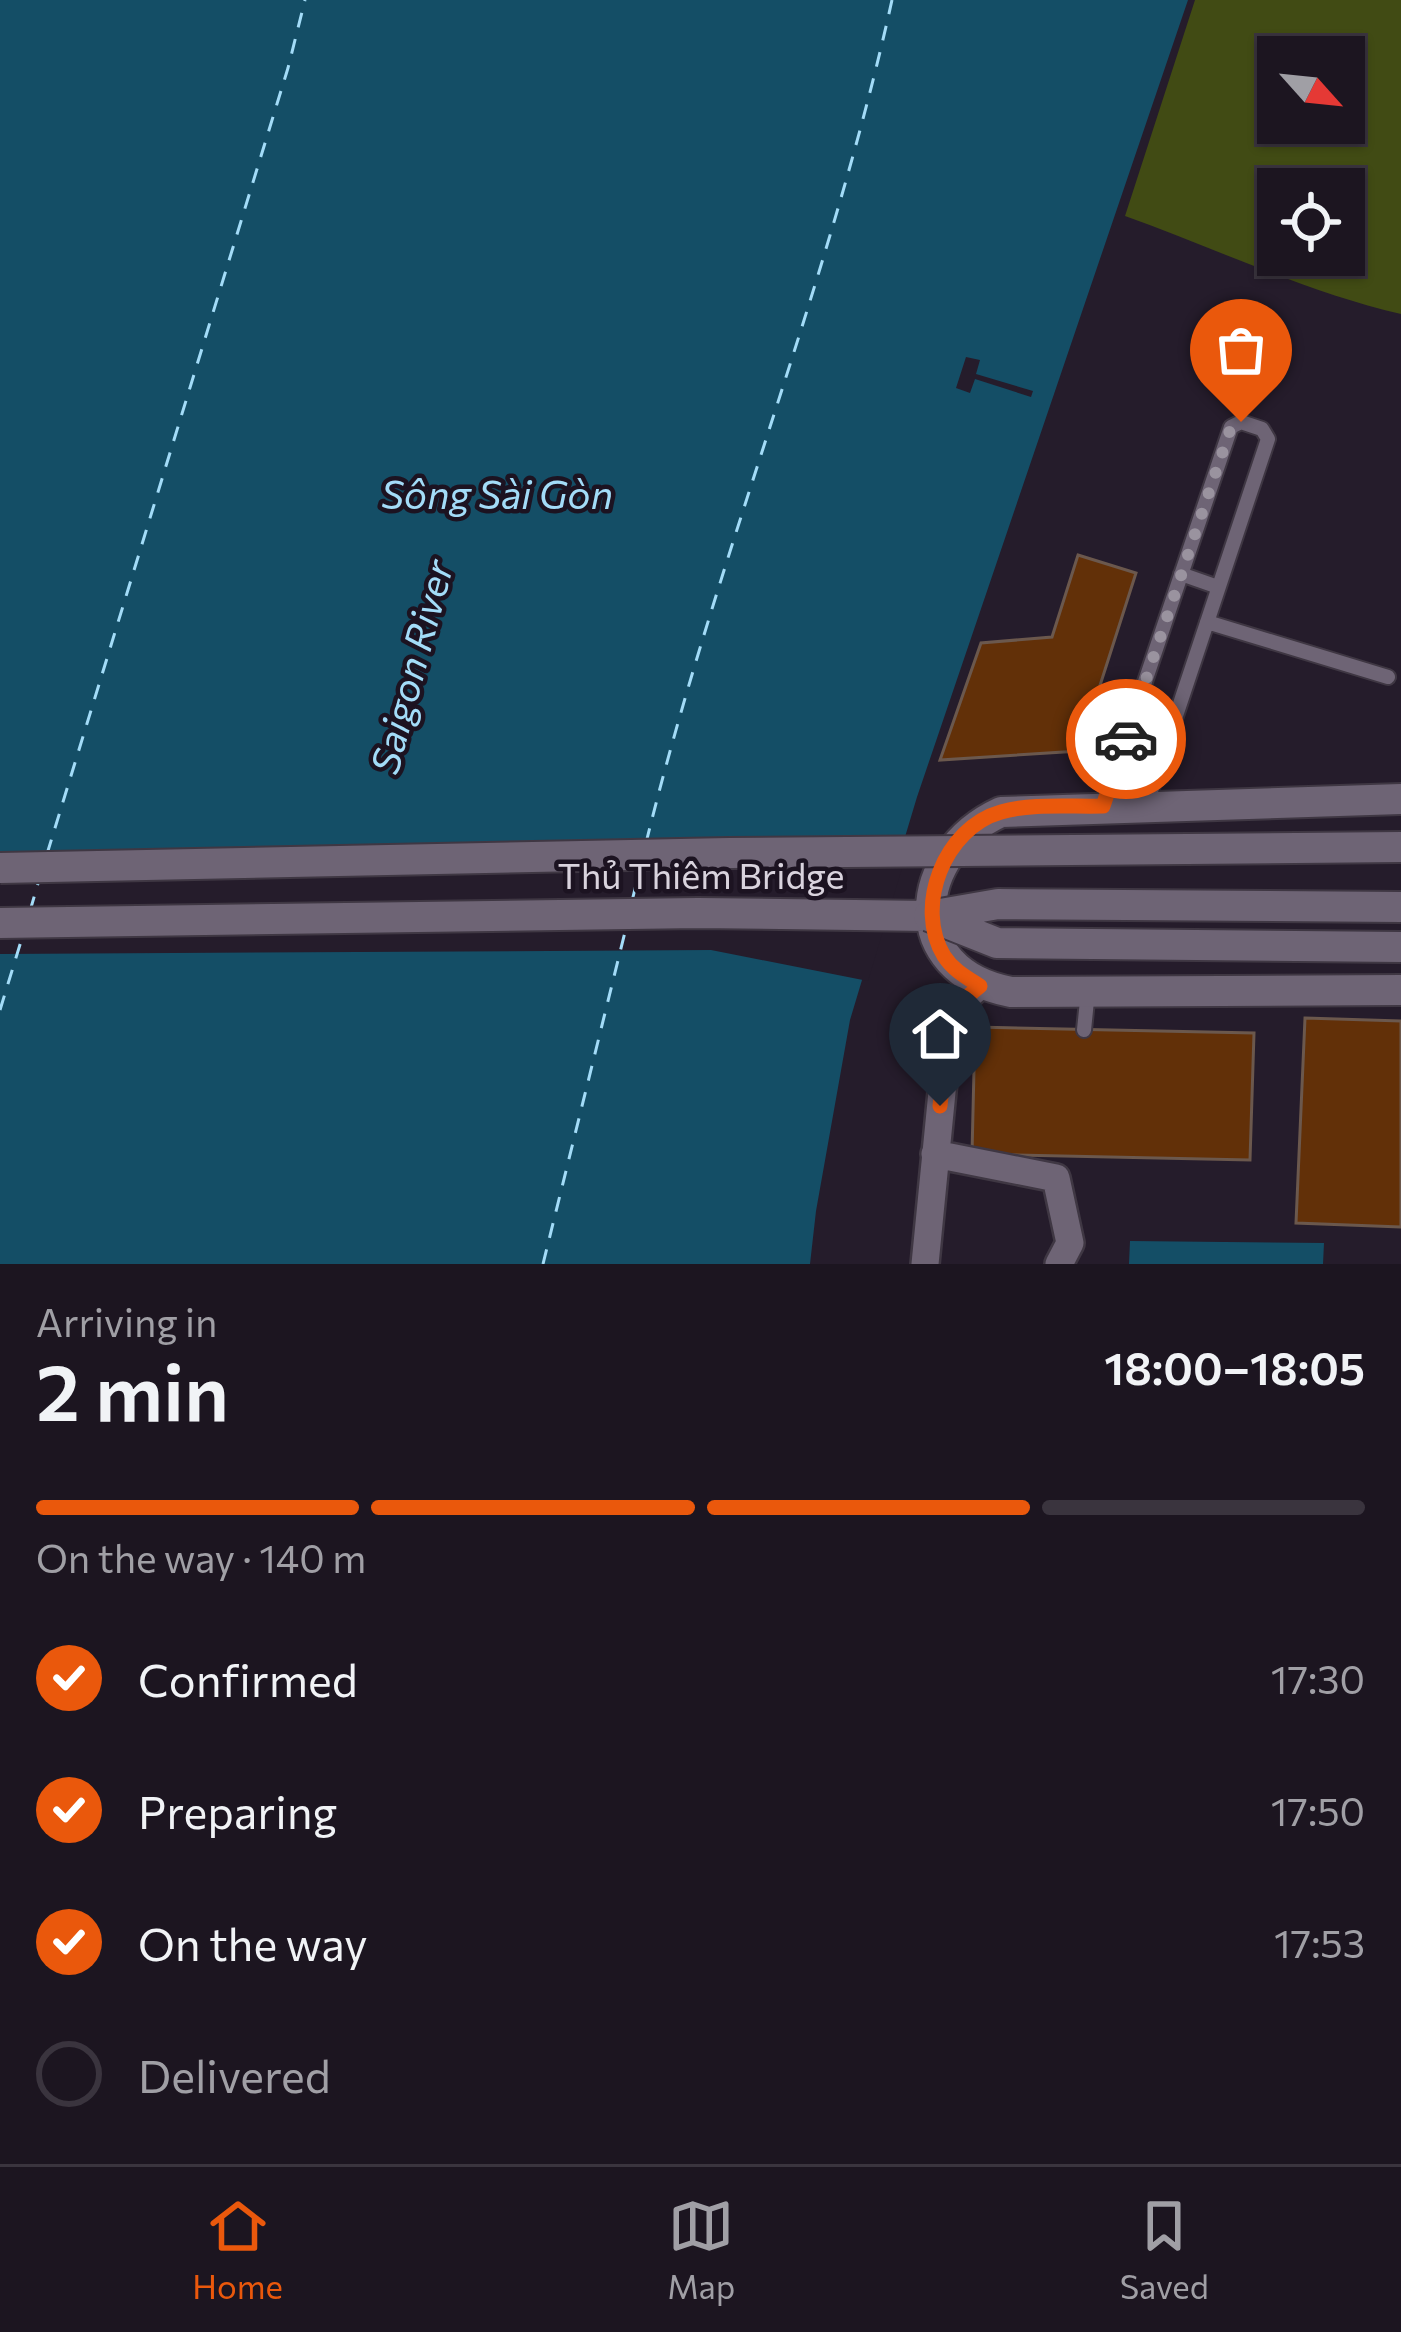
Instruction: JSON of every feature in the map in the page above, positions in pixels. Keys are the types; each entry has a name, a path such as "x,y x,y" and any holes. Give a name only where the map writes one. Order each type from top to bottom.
{"main road":[{"path":"1401,799 1001,812 974,824 951,852 934,884 930,914 942,953 955,970 980,986 1011,992 1401,990"},
{"name":"Thủ Thiêm Bridge","path":"0,868 706,853 1401,848"},
{"name":"Thủ Thiêm Bridge","path":"0,923 698,913 928,916 998,904 1401,907"},
{"path":"928,916 997,943 1401,947"}],"street":[{"path":"926,1264 950,1011 980,986"},
{"path":"935,1154 1056,1178 1070,1243 1059,1264"}],"lane":[{"path":"1103,806 1231,427 1238,421 1262,428 1268,439 1146,806"},
{"path":"1181,574 1218,587"},
{"path":"1207,622 1388,677"},
{"path":"1084,1030 1088,991"}],"green space":[{"path":"1195,0 1401,0 1401,314 1280,276 1365,276 1365,168 1257,168 1257,267 1125,216"}],"water":[{"name":"Sông Sài Gòn","path":"0,0 1188,0 917,797 850,1020 810,1264 0,1264"},
{"path":"1130,1241 1324,1243 1323,1264 1129,1264"}],"pier":[{"path":"966,357 980,360 976,374 1033,391 1031,397 975,379 970,393 956,388"},
{"path":"911,838 868,981 711,950 0,954 0,852"}],"building":[{"path":"1078,555 1136,573 1079,751 940,760 981,643 1052,637"},
{"path":"1305,1018 1401,1021 1401,1227 1296,1223"},
{"path":"975,1027 1254,1033 1250,1160 972,1154"}],"ferry route":[{"path":"47,854 305,0"},
{"path":"646,843 705,631 837,212 892,0"},
{"path":"632,901 640,869"},
{"path":"30,911 39,880"},
{"path":"543,1264 626,928"},
{"path":"0,1010 22,938"}],"way so far":[{"path":"1126,739 1231,427 1241,422"}],"route":[{"path":"940,1106 950,1011 980,986 955,970 942,953 930,914 934,884 951,852 974,824 1001,812 1103,806 1126,739"}],"water label":[{"name":"Saigon River","path":"412,667"}]}
